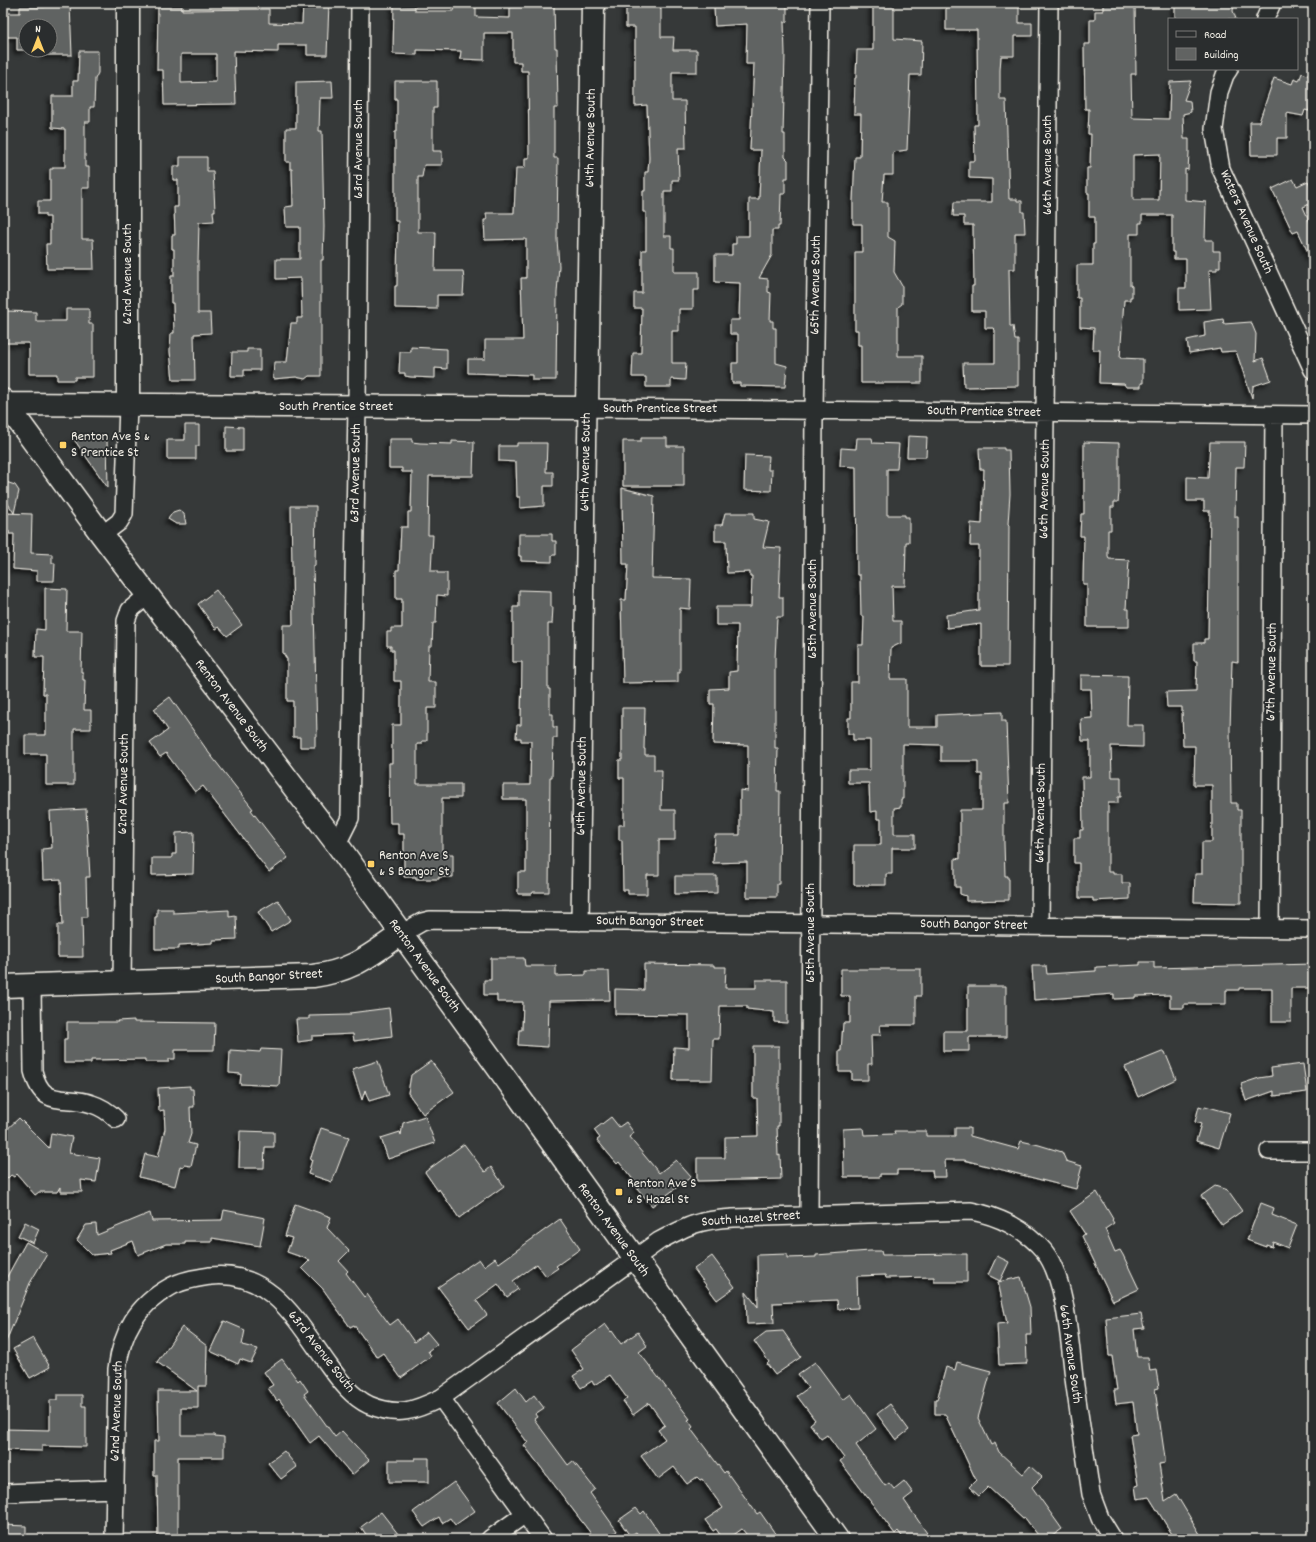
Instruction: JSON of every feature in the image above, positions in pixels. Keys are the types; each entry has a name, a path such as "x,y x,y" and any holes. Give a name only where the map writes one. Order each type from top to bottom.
{"street":[{"name":"62nd Avenue South","path":"102,535 119,522 124,514 128,406 128,3"},
{"name":"63rd Avenue South","path":"337,844 350,818 357,407 360,3"},
{"name":"64th Avenue South","path":"580,922 592,3"},
{"name":"65th Avenue South","path":"809,1215 814,410 820,3"},
{"name":"66th Avenue South","path":"1040,926 1049,3"},
{"path":"1265,18 1272,3"},
{"name":"Waters Avenue South","path":"1228,70 1219,92 1214,129 1221,169 1313,370"},
{"name":"South Prentice Street","path":"5,402 128,406 587,408 1313,415"},
{"name":"Renton Avenue South","path":"5,402 102,535 337,844 634,1259 837,1539"},
{"name":"67th Avenue South","path":"1270,928 1274,415"},
{"name":"62nd Avenue South","path":"122,982 126,621 130,610 148,595"},
{"name":"South Bangor Street","path":"3,986 313,976 334,974 353,967 401,934 422,922 430,920 1313,929"},
{"path":"32,984 33,1071 36,1082 41,1091 57,1099 92,1104 104,1109 116,1119"},
{"path":"1269,1151 1313,1151"},
{"name":"66th Avenue South","path":"971,1210 991,1215 1002,1220 1030,1237 1044,1251 1055,1269 1064,1305 1091,1494 1100,1518 1113,1539"},
{"name":"South Hazel Street","path":"441,1398 659,1241 690,1224 708,1220 971,1210"},
{"name":"63rd Avenue South","path":"176,1283 197,1278 223,1276 234,1277 268,1290 281,1301 340,1381 354,1395 368,1404 383,1409 400,1412 415,1410 441,1398"},
{"name":"62nd Avenue South","path":"114,1539 117,1369 119,1349 127,1329 138,1313 155,1295 176,1283"},
{"path":"441,1398 543,1539"},
{"path":"3,1493 115,1489"},
{"path":"490,1539 525,1514"}],"building":[{"path":"45,3 70,4 72,55 58,55 58,18 18,18 18,50 17,37 6,37 7,13 20,13 20,7 45,7"},
{"path":"303,3 329,3 327,55 307,55 307,45 278,45 278,52 234,51 236,104 164,105 163,70 157,70 158,6 182,6 182,10 269,9 269,23 302,24","holes":["181,54 216,54 216,82 181,83"]},
{"path":"626,3 661,3 661,37 674,37 673,50 697,50 697,72 672,72 672,101 685,101 686,148 678,148 679,180 672,180 672,191 664,191 664,236 671,236 671,248 674,248 674,272 699,272 699,290 693,290 693,309 679,309 679,331 672,331 672,363 686,363 685,380 671,379 671,387 646,387 646,377 632,377 633,353 641,353 642,308 634,308 634,293 642,293 642,250 646,250 646,212 643,212 643,191 645,191 645,172 648,172 649,158 647,105 635,106 635,27 626,27"},
{"path":"749,3 787,3 787,22 784,22 785,54 783,134 785,134 785,157 788,160 788,178 785,178 785,194 781,194 780,226 778,226 778,230 772,230 772,255 759,278 768,279 768,292 771,293 770,321 773,321 773,328 776,328 776,363 787,366 785,387 740,386 740,383 732,383 732,363 738,363 738,334 730,334 730,320 739,320 740,283 715,282 715,255 732,255 732,244 736,244 736,236 749,236 749,199 759,199 761,150 750,150 754,64 746,64 747,24 715,26 714,6"},
{"path":"873,3 894,3 894,39 922,41 921,75 910,75 907,150 893,152 893,175 884,175 882,202 888,202 888,237 895,241 894,272 902,286 902,304 898,307 898,356 922,356 922,383 861,383 861,345 858,345 858,330 855,330 855,252 862,252 862,224 853,224 853,202 855,157 860,157 861,114 854,114 855,78 857,50 873,50"},
{"path":"1019,3 1019,23 1032,23 1032,36 1014,36 1014,56 1001,56 1000,70 1000,100 1006,100 1009,199 1017,199 1017,201 1022,201 1022,212 1024,212 1025,233 1015,233 1015,269 1009,269 1010,326 1013,326 1015,340 1018,340 1018,386 964,387 963,363 995,363 995,330 993,328 985,328 985,311 972,311 972,286 974,286 973,225 964,225 964,216 953,216 954,202 992,202 992,179 969,178 969,161 975,161 974,125 978,125 977,30 946,30 946,4"},
{"path":"1103,3 1135,3 1136,74 1131,74 1132,118 1169,119 1170,82 1191,81 1184,100 1190,101 1191,112 1183,114 1184,139 1189,139 1188,170 1185,169 1185,200 1206,202 1205,240 1213,240 1213,251 1220,251 1220,267 1217,267 1217,270 1209,270 1211,309 1179,310 1179,288 1186,288 1186,259 1174,259 1174,252 1172,252 1172,215 1142,215 1142,223 1139,223 1139,234 1130,234 1130,285 1132,286 1132,297 1130,297 1130,300 1124,300 1120,358 1143,359 1143,383 1141,383 1141,387 1126,387 1124,384 1099,383 1100,350 1093,350 1094,328 1080,327 1080,298 1077,298 1077,265 1093,265 1093,244 1095,244 1095,217 1089,217 1089,193 1087,193 1087,168 1090,168 1091,134 1088,134 1089,109 1085,109 1084,44 1090,44 1090,20 1095,20 1095,11 1103,11","holes":["1160,154 1159,200 1133,200 1133,155"]},
{"path":"1208,3 1234,3 1233,11 1236,18 1175,18 1175,5 1208,5"},
{"path":"455,4 476,5 476,17 510,18 510,7 554,4 555,48 557,48 558,108 554,108 554,158 558,158 557,239 559,266 557,293 556,380 532,380 532,375 468,373 468,359 485,359 485,340 523,340 521,278 526,278 526,239 485,240 484,220 487,220 486,213 514,213 516,168 525,168 525,158 529,158 528,71 521,71 521,62 513,62 513,33 484,33 484,60 460,59 461,51 417,50 417,55 393,54 394,5 415,6 415,11 454,11"},
{"path":"79,51 98,51 98,73 95,79 94,107 90,107 90,122 85,122 85,167 89,167 89,188 82,188 82,239 93,239 94,269 47,269 46,244 50,244 50,217 45,217 45,214 38,214 38,201 50,201 50,169 53,169 53,167 65,167 65,129 52,128 52,96 73,96 73,81 78,81"},
{"path":"1302,73 1313,77 1313,98 1309,111 1305,110 1303,116 1287,113 1287,138 1277,138 1277,155 1251,155 1250,122 1259,122 1274,78 1292,84 1294,79 1299,81"},
{"path":"332,81 333,98 320,98 319,131 322,131 324,227 323,260 321,260 321,376 309,376 305,379 296,377 273,379 274,362 287,362 291,323 297,323 297,318 302,318 301,278 276,279 276,259 300,259 300,227 286,227 285,207 293,206 292,169 290,169 290,162 286,162 286,128 296,128 296,82"},
{"path":"395,81 437,81 437,108 433,108 433,151 442,151 442,165 424,165 422,177 418,177 418,232 436,232 435,271 463,271 464,280 463,295 437,295 437,309 395,308 395,286 397,286 398,221 395,221 395,132 397,132 397,99 395,99"},
{"path":"180,157 207,157 207,171 213,171 214,221 199,222 198,262 198,313 210,313 211,333 194,334 195,380 173,380 170,351 171,333 174,333 173,303 171,303 171,276 174,276 174,249 172,249 172,235 175,235 174,207 178,207 178,180 173,180 173,166 180,166"},
{"path":"1293,179 1297,186 1308,181 1313,191 1313,203 1303,207 1313,229 1313,263 1298,231 1293,233 1272,189"},
{"path":"66,309 89,309 89,324 93,324 93,377 75,377 75,380 57,380 57,374 29,374 29,343 6,343 6,311 36,312 36,321 66,321"},
{"path":"1223,319 1224,324 1251,322 1256,334 1255,361 1263,358 1271,380 1253,386 1252,398 1236,351 1221,352 1220,348 1189,353 1187,340 1205,336 1204,322"},
{"path":"411,347 447,349 447,369 435,368 435,378 411,377 405,376 405,373 399,373 400,352 411,352"},
{"path":"247,349 260,349 260,370 244,370 244,376 231,376 232,352 247,352"},
{"path":"185,425 199,425 199,446 196,446 196,459 167,459 167,440 185,440"},
{"path":"226,426 243,427 243,451 226,451"},
{"path":"908,436 927,437 926,457 907,457"},
{"path":"73,438 107,438 108,488"},
{"path":"641,438 667,438 667,446 684,446 684,486 623,486 623,441 641,441"},
{"path":"857,438 872,438 873,443 899,444 897,469 887,469 887,515 905,515 905,517 909,517 909,542 906,542 905,586 892,586 893,621 901,621 901,643 891,648 890,679 907,679 907,727 937,727 937,715 1002,712 1002,721 1006,721 1009,803 1004,803 1004,843 1005,876 1008,876 1009,879 1009,900 966,901 966,896 960,894 960,887 955,887 955,858 960,859 960,810 982,810 982,774 978,774 978,761 941,761 941,745 903,744 903,799 901,799 901,807 894,808 894,834 915,834 915,848 892,848 892,874 886,874 886,885 854,885 854,845 881,845 881,819 877,819 877,811 870,812 869,783 848,783 848,770 870,770 870,740 853,740 853,734 848,734 848,718 851,718 851,682 858,682 858,645 863,645 864,616 861,616 860,575 857,575 856,467 840,466 841,448 856,449"},
{"path":"389,439 412,439 412,442 420,443 452,444 452,441 474,442 473,476 429,476 428,535 433,535 431,571 437,571 437,573 447,573 447,596 437,595 436,623 433,623 432,646 429,646 428,682 436,682 436,708 427,708 427,741 422,741 422,744 417,744 417,784 461,784 461,798 442,798 442,854 453,854 453,877 439,877 439,879 416,879 416,877 404,877 404,834 398,834 398,823 390,823 389,763 392,763 392,725 401,725 401,681 394,681 394,650 391,650 391,646 387,646 387,632 391,632 391,628 402,628 402,599 396,599 396,570 399,570 401,527 408,527 408,512 411,512 412,472 402,472 402,468 389,468"},
{"path":"1084,442 1119,443 1119,493 1118,502 1114,502 1114,507 1111,507 1111,530 1108,530 1108,557 1109,559 1129,560 1126,609 1129,609 1129,627 1087,627 1087,584 1083,584 1084,536 1080,536 1081,514 1084,514"},
{"path":"1210,442 1245,442 1244,467 1236,467 1235,517 1238,517 1238,662 1232,661 1230,729 1231,803 1237,803 1237,810 1241,810 1241,903 1194,902 1195,874 1202,874 1202,842 1212,842 1212,785 1194,785 1195,746 1183,746 1182,707 1167,707 1166,692 1196,691 1197,661 1194,661 1194,643 1204,643 1204,639 1208,639 1210,511 1204,511 1204,501 1187,501 1187,477 1208,478"},
{"path":"517,443 547,443 546,472 553,472 553,486 544,486 544,506 520,508 520,497 517,497 516,462 499,461 499,446 517,446"},
{"path":"979,448 1004,448 1004,450 1009,450 1010,494 1008,524 1008,666 981,666 981,624 947,628 946,615 979,610 979,546 970,546 971,523 982,524 984,469 980,469"},
{"path":"745,455 769,456 768,470 772,470 771,491 744,490"},
{"path":"3,481 15,485 19,491 14,513 3,496"},
{"path":"622,488 654,496 652,578 691,579 690,609 680,608 680,672 678,672 678,682 623,683 621,600 626,600 628,564 623,564"},
{"path":"291,506 316,506 315,566 313,566 317,736 315,736 315,747 300,747 300,737 293,737 293,701 287,701 287,659 283,653 283,625 293,625"},
{"path":"179,510 184,514 186,524 176,524 168,519 173,512"},
{"path":"3,513 32,514 31,553 52,554 52,563 55,563 54,581 37,581 37,571 13,569 14,534 9,534 9,531 3,531"},
{"path":"725,513 754,513 754,519 769,522 763,547 781,548 779,597 783,597 783,617 777,617 775,659 775,748 778,748 777,791 780,791 779,884 777,884 777,897 747,897 747,862 713,863 715,835 740,835 740,790 748,791 748,745 713,744 714,704 710,704 710,689 729,688 729,672 737,671 738,625 716,625 716,607 751,607 752,576 750,576 750,572 727,573 726,541 715,541 715,525 722,525"},
{"path":"519,534 552,534 552,541 556,541 556,555 552,555 552,562 521,561 521,556 519,556"},
{"path":"45,588 67,589 66,631 82,631 81,672 83,672 83,680 85,680 84,710 91,710 91,729 74,729 74,785 46,785 46,754 25,754 25,735 46,735 46,694 43,694 44,657 35,657 36,629 45,630"},
{"path":"216,590 242,625 227,636 219,627 216,629 198,604"},
{"path":"519,590 551,591 551,607 553,607 552,624 548,624 548,689 550,689 550,714 553,714 553,727 557,727 557,738 553,738 552,777 550,777 549,892 533,892 532,894 518,894 518,872 526,872 526,799 503,799 503,785 530,785 531,741 521,741 521,738 516,738 517,725 521,725 522,662 513,662 513,607 519,607"},
{"path":"1081,675 1128,676 1127,725 1143,725 1143,747 1111,746 1112,777 1121,777 1121,797 1118,797 1118,803 1108,803 1108,872 1113,872 1113,874 1122,874 1122,883 1130,883 1130,899 1093,901 1093,898 1079,898 1079,863 1074,863 1074,838 1080,838 1080,830 1083,830 1082,777 1090,777 1090,741 1082,741 1081,719 1092,718 1091,689 1081,689"},
{"path":"170,697 209,753 253,809 251,810 288,858 269,872 203,786 195,792 166,753 160,757 150,743 168,730 154,709"},
{"path":"622,708 645,708 644,749 645,755 654,755 654,770 662,770 661,810 675,810 675,840 659,840 659,875 647,875 647,894 628,894 628,890 623,890 622,840 619,840 619,825 624,825 624,778 619,778 619,760 622,760"},
{"path":"86,809 90,877 86,877 87,917 82,917 83,957 58,957 58,925 63,925 61,879 43,880 42,849 52,848 50,811"},
{"path":"194,832 193,874 152,875 152,858 172,858 172,854 176,854 176,833"},
{"path":"675,876 717,876 717,893 675,894"},
{"path":"278,900 291,920 271,932 258,912"},
{"path":"157,909 173,909 173,913 229,910 229,917 236,916 237,939 213,940 213,943 179,945 179,949 155,949 155,917 157,917"},
{"path":"491,958 524,958 525,966 556,966 556,976 586,975 586,971 609,971 610,1000 549,1001 548,1047 518,1045 519,1030 522,1030 523,1002 497,1002 497,995 484,995 484,980 491,980"},
{"path":"1140,962 1154,962 1154,968 1313,964 1313,988 1291,988 1291,1022 1272,1022 1272,988 1239,988 1239,990 1226,990 1226,1004 1184,1004 1184,1008 1170,1008 1170,995 1135,996 1135,998 1114,999 1114,994 1034,1000 1032,966 1046,966 1047,974 1096,971 1096,967 1140,965"},
{"path":"644,964 714,965 714,967 726,967 725,988 756,988 756,980 787,980 787,1023 774,1022 774,1012 747,1009 747,1006 720,1006 719,1039 713,1039 712,1080 673,1080 674,1047 689,1048 689,1015 615,1014 615,989 644,990"},
{"path":"841,969 921,969 921,996 916,996 916,1025 880,1025 881,1035 871,1035 872,1064 868,1064 868,1080 852,1080 852,1072 839,1072 839,1051 841,1051 843,1023 850,1023 850,996 841,996"},
{"path":"968,986 1006,986 1006,1037 969,1037 969,1051 943,1051 943,1031 968,1031"},
{"path":"389,1008 392,1036 354,1041 353,1034 312,1036 312,1040 298,1042 296,1019 309,1019 309,1016 350,1015 350,1013"},
{"path":"134,1020 134,1022 215,1023 214,1050 175,1050 175,1059 169,1059 169,1062 145,1062 145,1059 91,1060 91,1063 64,1063 64,1039 67,1039 67,1022 118,1022 117,1021"},
{"path":"753,1046 779,1046 779,1126 777,1126 778,1156 780,1155 781,1179 697,1181 697,1158 725,1158 725,1137 758,1136 757,1098 753,1098"},
{"path":"261,1049 281,1050 279,1086 240,1084 241,1074 229,1073 230,1050 260,1052"},
{"path":"1165,1052 1176,1079 1138,1097 1125,1067"},
{"path":"378,1061 389,1095 369,1101 365,1090 362,1100 352,1069"},
{"path":"431,1061 454,1092 423,1114 408,1093 411,1075"},
{"path":"1303,1064 1307,1092 1274,1096 1274,1091 1246,1101 1241,1084 1259,1078 1272,1076 1271,1068"},
{"path":"190,1086 190,1089 193,1089 194,1107 190,1107 191,1134 188,1143 196,1145 191,1166 180,1166 175,1186 139,1177 145,1154 158,1157 165,1129 164,1110 159,1111 158,1088"},
{"path":"1199,1106 1205,1108 1205,1106 1230,1113 1219,1148 1196,1141 1201,1124 1195,1122"},
{"path":"425,1116 435,1143 388,1159 381,1138 400,1132 401,1135 403,1123"},
{"path":"611,1117 619,1127 626,1122 634,1133 629,1137 659,1173 676,1160 691,1177 652,1206 637,1188 639,1187 619,1162 617,1164 597,1140 600,1138 594,1130"},
{"path":"19,1118 49,1148 51,1133 72,1137 69,1153 100,1158 96,1182 81,1180 82,1192 60,1192 60,1187 57,1192 39,1192 35,1195 17,1174 14,1177 11,1175 3,1183 3,1133"},
{"path":"321,1128 349,1137 332,1182 308,1174 312,1160 310,1160"},
{"path":"863,1128 864,1135 895,1134 894,1131 926,1131 926,1136 955,1136 955,1128 970,1128 970,1136 1018,1149 1021,1141 1039,1145 1062,1152 1066,1161 1082,1166 1076,1189 964,1160 945,1160 946,1177 933,1177 932,1170 897,1170 897,1174 880,1174 880,1177 844,1177 843,1129"},
{"path":"240,1131 274,1132 274,1147 265,1147 264,1168 239,1168"},
{"path":"464,1144 485,1172 491,1167 504,1186 459,1218 425,1172"},
{"path":"1215,1186 1227,1190 1242,1211 1222,1225 1201,1196"},
{"path":"1097,1192 1114,1223 1105,1229 1115,1252 1120,1250 1123,1255 1139,1289 1113,1301 1082,1236 1085,1234 1070,1211"},
{"path":"1261,1203 1274,1208 1272,1215 1297,1225 1288,1248 1273,1242 1272,1247 1266,1245 1266,1247 1247,1240"},
{"path":"295,1204 331,1217 327,1228 349,1251 339,1261 348,1271 346,1273 364,1297 367,1294 390,1325 398,1319 414,1342 427,1332 437,1344 428,1351 431,1356 401,1378 383,1353 377,1357 354,1325 350,1327 323,1289 302,1268 310,1260 287,1252 292,1238 285,1236"},
{"path":"224,1210 265,1218 260,1246 212,1238 212,1242 166,1244 138,1255 133,1241 110,1250 111,1253 92,1255 77,1240 86,1225 96,1224 97,1235 150,1213 152,1221 222,1220"},
{"path":"560,1219 580,1249 556,1266 558,1268 546,1276 537,1264 513,1281 518,1289 507,1297 498,1284 476,1300 487,1315 469,1328 438,1287 479,1259 484,1266 495,1258 499,1263"},
{"path":"25,1222 39,1229 33,1243 18,1236"},
{"path":"26,1242 47,1254 30,1283 3,1349 3,1284"},
{"path":"881,1251 882,1255 967,1254 967,1282 934,1282 934,1277 886,1278 885,1275 857,1276 858,1308 838,1309 837,1300 773,1303 774,1323 747,1324 746,1292 758,1307 757,1255 787,1254 787,1258 816,1257 816,1255"},
{"path":"712,1256 735,1287 717,1300 694,1269"},
{"path":"997,1256 1009,1262 1000,1281 988,1275"},
{"path":"1021,1277 1030,1307 1031,1335 1026,1335 1027,1361 1026,1364 999,1365 997,1324 1007,1323 998,1282"},
{"path":"1141,1314 1144,1328 1134,1329 1137,1357 1148,1357 1150,1371 1156,1370 1159,1388 1155,1389 1165,1458 1165,1463 1159,1464 1165,1501 1176,1494 1203,1539 1175,1539 1149,1497 1137,1499 1135,1486 1138,1485 1130,1435 1137,1434 1133,1402 1116,1404 1114,1390 1117,1390 1112,1356 1109,1356 1106,1318"},
{"path":"224,1321 245,1330 242,1345 258,1349 251,1363 240,1359 238,1364 210,1351"},
{"path":"605,1324 621,1344 638,1332 647,1346 639,1352 690,1419 688,1420 693,1427 691,1429 724,1473 726,1471 757,1514 760,1512 779,1539 750,1539 742,1529 728,1539 723,1539 716,1529 713,1531 705,1520 723,1508 702,1479 700,1480 697,1477 687,1484 674,1467 658,1479 641,1456 665,1439 658,1430 665,1425 649,1403 633,1415 623,1401 627,1398 610,1375 594,1385 592,1381 581,1388 573,1376 584,1369 571,1350"},
{"path":"182,1327 207,1346 206,1386 198,1386 198,1408 181,1408 181,1435 215,1435 224,1437 224,1457 178,1457 178,1539 158,1539 157,1475 154,1475 154,1441 159,1441 158,1391 197,1391 157,1362"},
{"path":"783,1331 801,1357 775,1375 767,1364 769,1362 754,1341 766,1332"},
{"path":"33,1338 50,1367 30,1378 13,1349"},
{"path":"282,1359 298,1381 300,1379 308,1391 304,1394 335,1437 342,1431 369,1460 352,1475 319,1436 310,1443 279,1399 277,1401 268,1388 273,1385 264,1372"},
{"path":"815,1362 843,1400 851,1394 876,1429 856,1445 885,1486 889,1483 894,1489 904,1481 913,1493 904,1500 931,1539 904,1539 898,1531 895,1534 840,1461 844,1458 827,1435 821,1439 810,1424 815,1420 797,1396 808,1388 798,1374"},
{"path":"957,1362 991,1371 978,1418 991,1445 995,1443 999,1452 1023,1474 1030,1466 1042,1477 1032,1487 1062,1529 1048,1539 1041,1539 1025,1518 1023,1519 988,1487 979,1496 969,1487 976,1480 945,1414 935,1414 935,1400 937,1400 946,1367 955,1370"},
{"path":"516,1388 526,1402 534,1395 544,1408 535,1414 537,1417 534,1419 568,1465 573,1461 595,1489 590,1493 617,1531 606,1539 595,1539 524,1445 528,1443 498,1403"},
{"path":"57,1395 82,1395 82,1406 86,1406 86,1447 42,1446 42,1451 3,1450 3,1429 50,1430 50,1400 57,1400"},
{"path":"890,1404 909,1430 896,1440 877,1414"},
{"path":"284,1451 297,1467 281,1479 268,1463"},
{"path":"415,1458 429,1458 429,1482 389,1482 389,1460 415,1460"},
{"path":"454,1482 475,1511 455,1525 450,1518 442,1523 439,1517 424,1527 413,1512"},
{"path":"636,1508 641,1514 644,1511 663,1539 641,1539 636,1532 630,1536 619,1520"},
{"path":"381,1512 402,1539 369,1539 361,1527"},
{"path":"4,1525 26,1526 26,1539 4,1539"}],"place":[{"name":"Renton Ave S & S Prentice St","path":"63,445"},
{"name":"Renton Ave S & S Bangor St","path":"371,864"},
{"name":"Renton Ave S & S Hazel St","path":"619,1192"}]}
